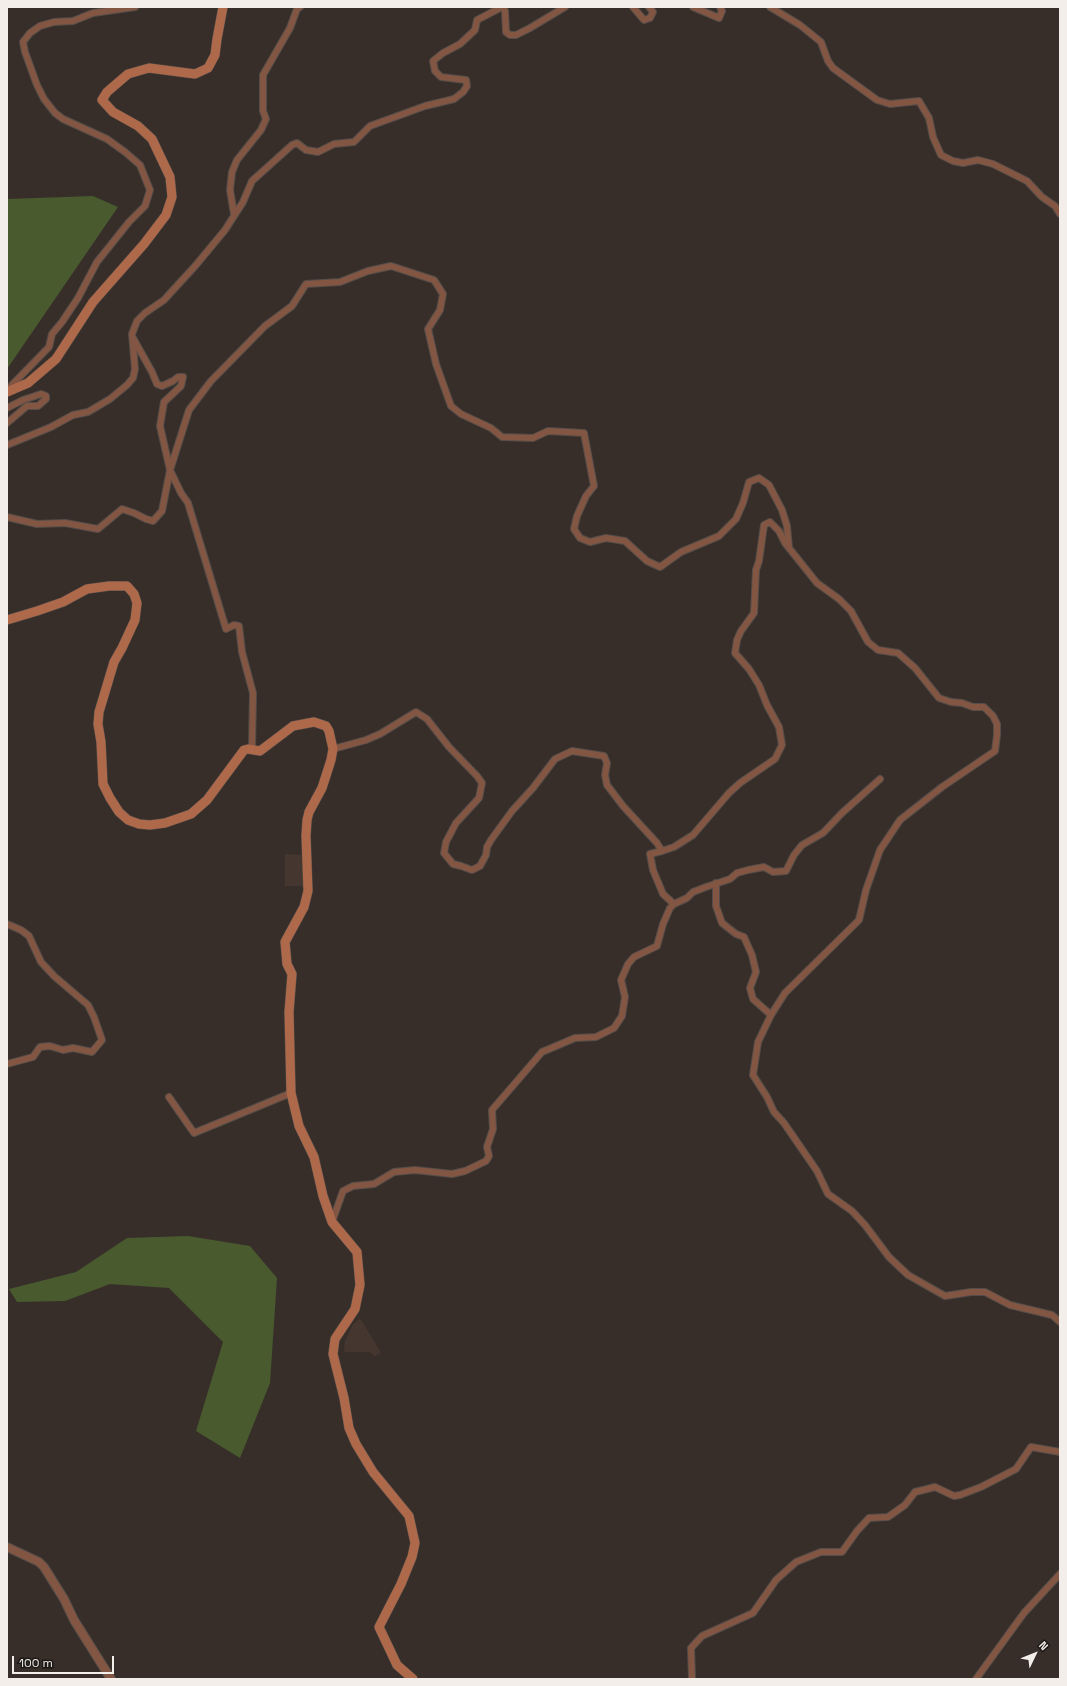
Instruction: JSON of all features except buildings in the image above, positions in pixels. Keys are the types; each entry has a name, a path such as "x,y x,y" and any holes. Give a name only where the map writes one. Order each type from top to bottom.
{"main road":[{"path":"7,391 28,383 56,360 93,302 144,244 166,215 172,197 170,177 152,139 138,126 113,112 102,100 107,92 128,74 149,68 195,74 208,68 215,55 223,7"},
{"path":"7,620 63,602 87,589 109,586 127,586 134,594 137,603 136,620 114,662 99,712 98,724 101,742 103,784 119,812 128,820 139,824 150,825 165,823 191,814 207,800 244,750 248,749 260,751 293,726 314,722 326,726 332,739 333,749 322,788 309,812 307,820 306,836 308,891 304,906 285,942 287,964 292,974 289,1012 291,1093 299,1126 314,1157 323,1196 332,1222 356,1252 360,1285 355,1309 335,1339 333,1354 344,1398 349,1428 356,1444 374,1472 409,1516 415,1543 412,1557 401,1584 379,1627 396,1665 413,1679"}],"street":[{"path":"7,391 49,347 52,334 78,298 96,262 129,222 145,206 150,190 140,164 107,139 63,119 44,99 37,85 25,52 24,42 30,33 40,26 54,22 73,22 93,13 135,7"},
{"path":"234,214 230,190 232,172 237,160 261,130 266,119 263,111 263,76 300,7"},
{"path":"7,445 51,427 73,415 88,412 127,385 133,378 135,369 132,334 137,321 145,313 164,300 225,230 243,202 252,181 292,144 297,143 306,150 318,152 334,144 354,142 370,126 425,106 454,99 463,92 467,86 466,80 441,77 435,70 433,61 465,39 475,30 478,20 502,7 505,11 506,32 510,35 516,35 565,7"},
{"path":"633,7 644,20 650,18 653,12 649,7"},
{"path":"693,7 719,18 722,11 720,7"},
{"path":"770,7 800,25 821,42 828,61 833,68 877,100 890,104 919,101 929,118 933,137 941,155 953,161 963,163 978,160 993,164 1027,181 1042,197 1057,207 1060,214"},
{"path":"7,517 37,524 65,523 98,529 122,509 146,519 153,520 162,511 170,470 189,410 201,394 265,326 292,306 306,284 340,282 368,271 391,266 434,280 443,294 440,310 428,329 436,364 451,406 460,414 491,428 502,437 533,438 548,431 584,432 594,486 586,496 577,516 574,529 580,538 590,542 606,538 625,541 647,560 660,567 681,552 719,536 736,519 743,503 749,482 759,478 769,485 782,510 787,526 790,549"},
{"path":"133,338 157,384 162,386 174,381 178,377 183,377 181,386 164,402 160,426 170,470 181,493 188,503 226,629 234,625 239,626 242,652 252,693 252,750"},
{"path":"7,408 23,400 41,394 46,396 46,399 38,406 27,406 7,423"},
{"path":"674,904 663,894 653,870 650,854 674,846 693,835 729,793 740,783 775,759 782,745 779,727 767,705 759,685 749,669 735,653 737,640 741,631 754,613 756,570 759,561 764,525 770,522 779,531 790,549 817,583 839,599 851,611 868,642 878,650 898,653 915,668 939,698 974,707 984,707 993,716 997,724 997,735 995,751 942,787 900,820 880,850 866,890 860,920 785,993 771,1015 758,1042 754,1075 768,1097 774,1112 784,1123 817,1171 828,1194 852,1211 865,1225 889,1257 908,1275 927,1288 945,1296 971,1292 985,1292 1010,1305 1052,1315 1060,1322"},
{"path":"333,749 366,740 380,734 416,712 427,719 449,747 482,783 479,798 456,823 446,842 444,853 453,864 472,870 480,866 486,855 487,847 497,830 534,788 555,759 572,751 604,756 607,763 605,775 607,785 623,806 657,843 662,851"},
{"path":"332,1222 343,1191 353,1186 374,1184 394,1172 415,1170 452,1174 465,1171 486,1161 489,1156 487,1147 493,1129 492,1110 542,1052 575,1038 596,1037 614,1028 622,1016 625,997 621,980 628,964 634,957 657,946 663,924 670,908 674,904 687,898 693,892 730,879 737,873 764,867 773,872 786,871 794,855 802,845 823,833 842,813 880,779"},
{"path":"716,883 716,906 722,923 736,934 744,937 752,955 756,972 750,988 753,999 771,1015"},
{"path":"7,924 21,930 29,936 41,962 54,976 88,1005 102,1040 92,1052 73,1048 63,1050 50,1046 40,1047 32,1057 7,1064"},
{"path":"169,1097 194,1133 291,1093"},
{"path":"692,1679 691,1648 702,1636 753,1613 776,1580 796,1562 821,1552 842,1552 856,1531 869,1518 888,1517 905,1505 915,1492 935,1487 954,1496 960,1495 981,1487 1016,1469 1031,1447 1060,1452"},
{"path":"7,1547 39,1562 44,1567 64,1599 74,1620 111,1679"},
{"path":"976,1679 1024,1613 1060,1574"}],"shaded area":[{"path":"285,854 302,855 304,886 285,886"},
{"path":"360,1318 381,1353 375,1356 369,1352 344,1352 345,1341 352,1326"}],"green space":[{"path":"93,196 118,207 7,369 7,199"},
{"path":"188,1236 250,1246 277,1278 270,1383 240,1458 196,1431 223,1342 169,1288 110,1284 65,1301 17,1302 9,1289 76,1272 127,1238"}]}
